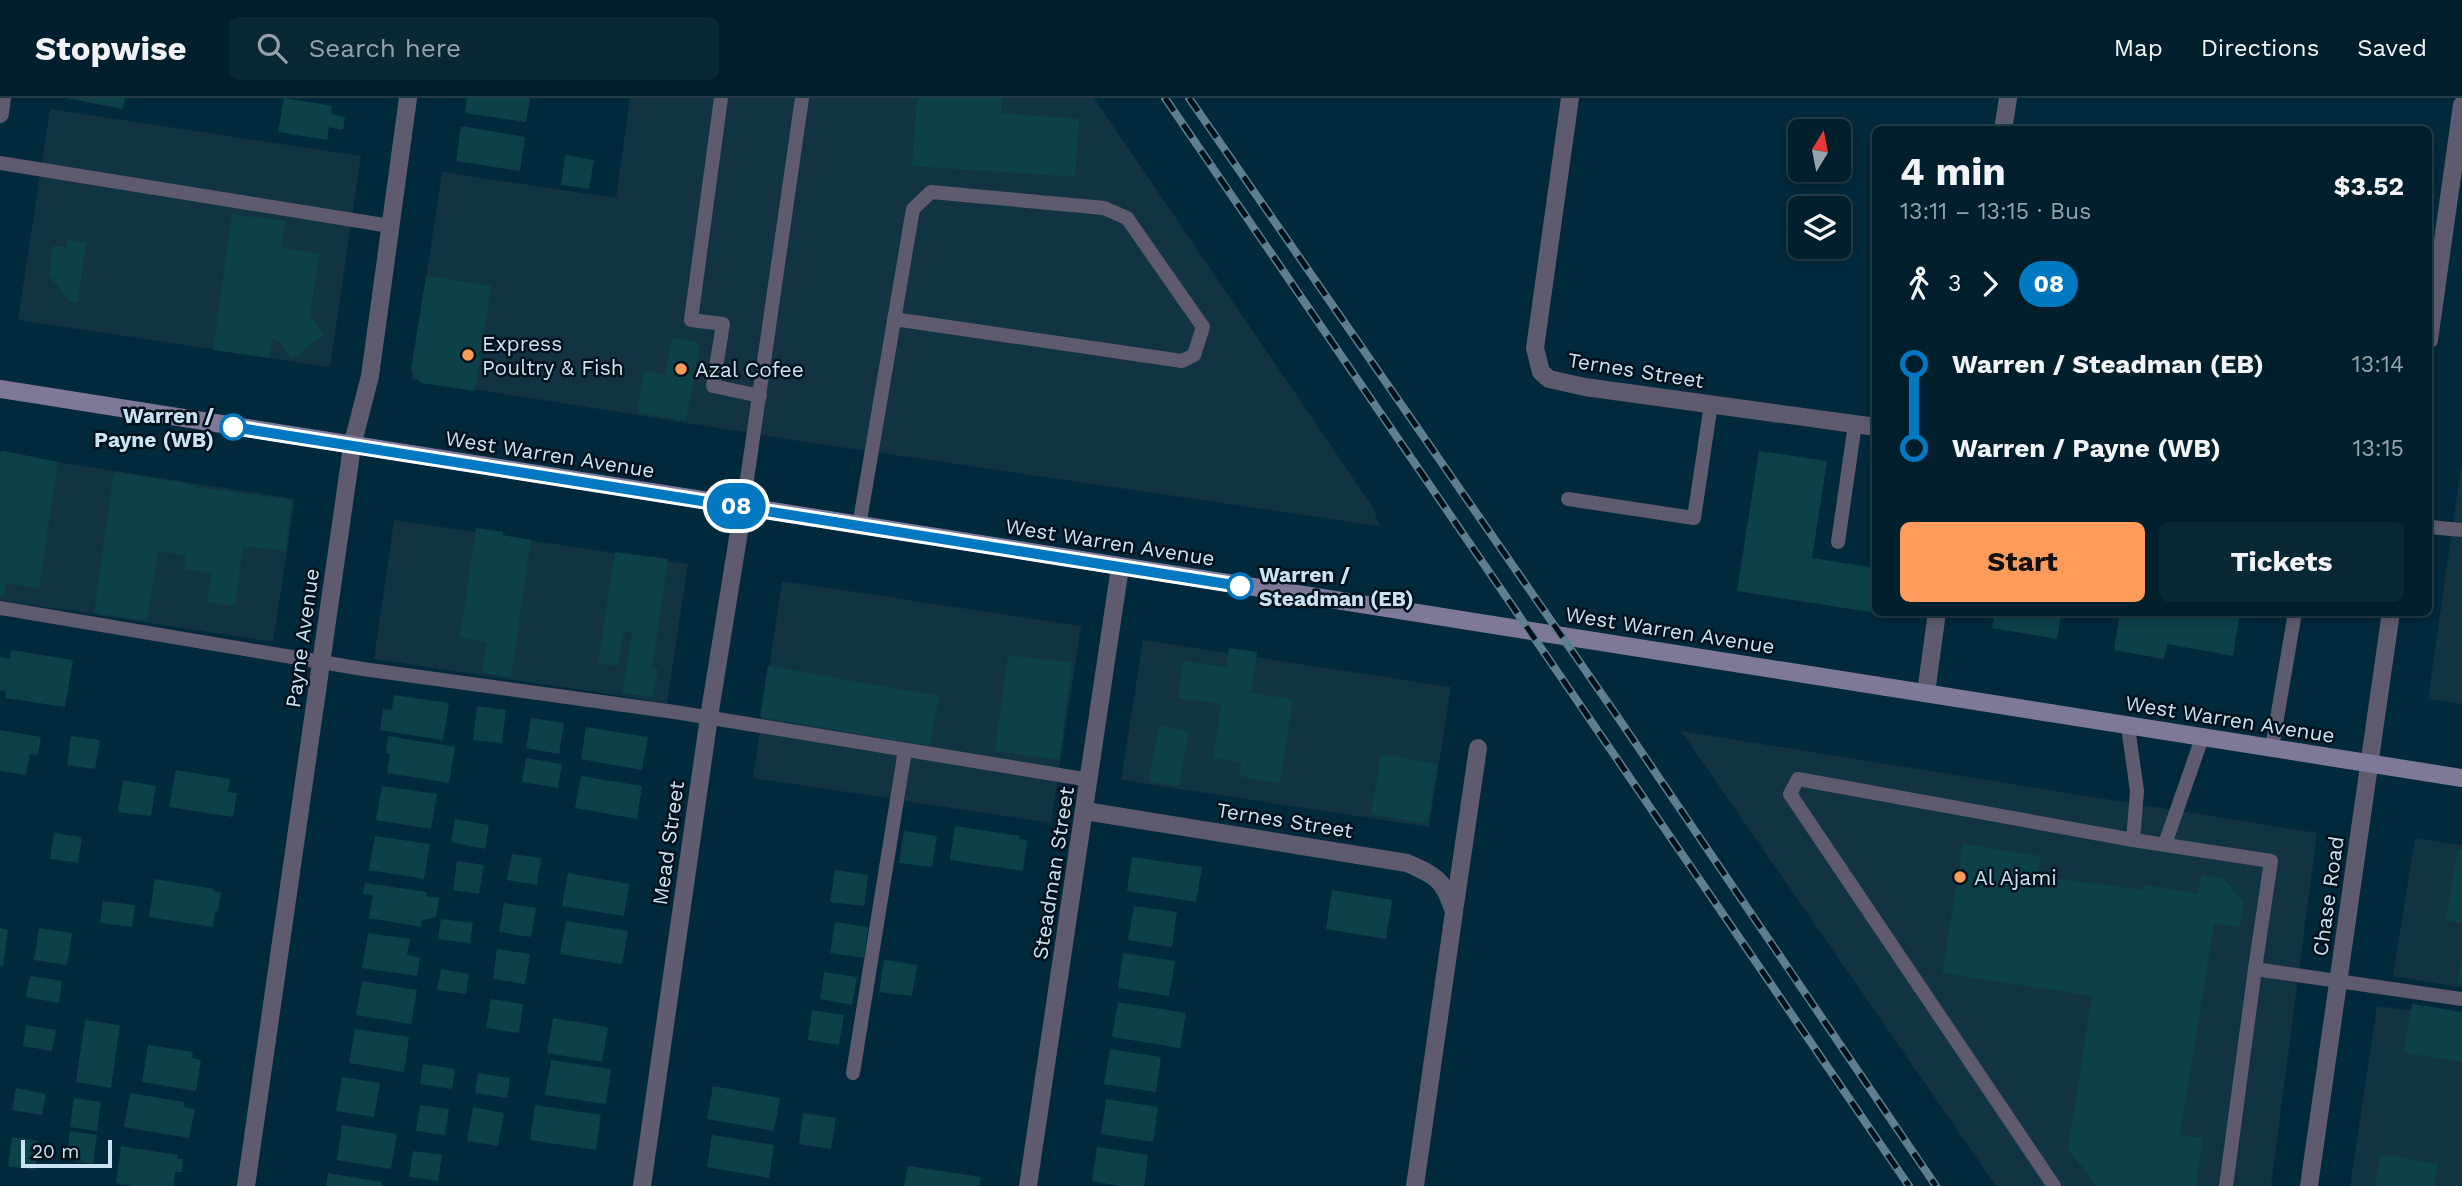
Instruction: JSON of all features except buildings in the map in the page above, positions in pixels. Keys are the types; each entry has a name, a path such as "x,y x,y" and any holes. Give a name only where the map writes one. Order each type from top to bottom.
{"main road":[{"name":"West Warren Avenue","path":"0,389 2462,778"}],"street":[{"path":"0,114 2,98"},
{"name":"Payne Avenue","path":"246,1186 352,446 370,376 408,98"},
{"name":"Ternes Street","path":"1570,98 1535,348 1541,372 1549,379 1559,382 1872,427"},
{"path":"2004,126 2008,98"},
{"path":"2432,299 2462,104"},
{"name":"Mead Street","path":"642,1186 709,718 743,507"},
{"name":"Steadman Street","path":"1028,1186 1120,567"},
{"path":"1926,694 1936,616"},
{"name":"Chase Road","path":"2309,1186 2390,616"},
{"path":"1415,1186 1478,748"},
{"name":"Ternes Street","path":"1085,811 1407,863 1430,873 1447,889 1454,912"}],"lane":[{"path":"721,98 691,320 723,324 713,386 760,396"},
{"path":"743,507 802,98"},
{"path":"0,163 390,226"},
{"path":"859,526 894,319 913,209 931,192 1104,208 1126,218 1203,327 1194,355 1182,360 894,319"},
{"path":"1568,499 1694,518 1711,404"},
{"path":"1838,542 1855,424"},
{"path":"2432,527 2462,530"},
{"path":"0,608 322,661 709,718 1090,780"},
{"path":"2272,748 2294,616"},
{"path":"2128,727 2137,791 2133,839"},
{"path":"2165,844 2203,738"},
{"path":"853,1073 905,750"},
{"path":"2054,1186 1790,794 1798,779 2272,861 2226,1186"},
{"path":"2255,969 2462,999"}],"shaded area":[{"path":"630,98 1094,98 1374,509 1379,526 806,442 411,379 442,172 616,198"},
{"path":"50,109 361,156 330,367 18,320"},
{"path":"0,453 295,499 273,642 0,600"},
{"path":"2462,460 2462,704 2428,699"},
{"path":"394,520 688,564 667,703 374,659"},
{"path":"782,581 1081,626 1051,823 753,778"},
{"path":"1143,640 1451,687 1429,827 1121,780"},
{"path":"1681,731 2317,833 2271,1186 1996,1186"},
{"path":"2415,838 2462,845 2462,988 2393,976"},
{"path":"2377,1006 2462,1017 2462,1186 2350,1186"}],"railway":[{"path":"1165,98 1909,1186"},
{"path":"1189,98 1617,716 1936,1186"}],"bus line":[{"name":"08","path":"233,427 1240,586"}],"place":[{"name":"Express Poultry & Fish","path":"468,355"},
{"name":"Azal Cofee","path":"681,369"},
{"name":"Warren / Payne (WB)","path":"233,427"},
{"name":"Warren / Steadman (EB)","path":"1240,586"},
{"name":"Al Ajami","path":"1960,877"}]}
